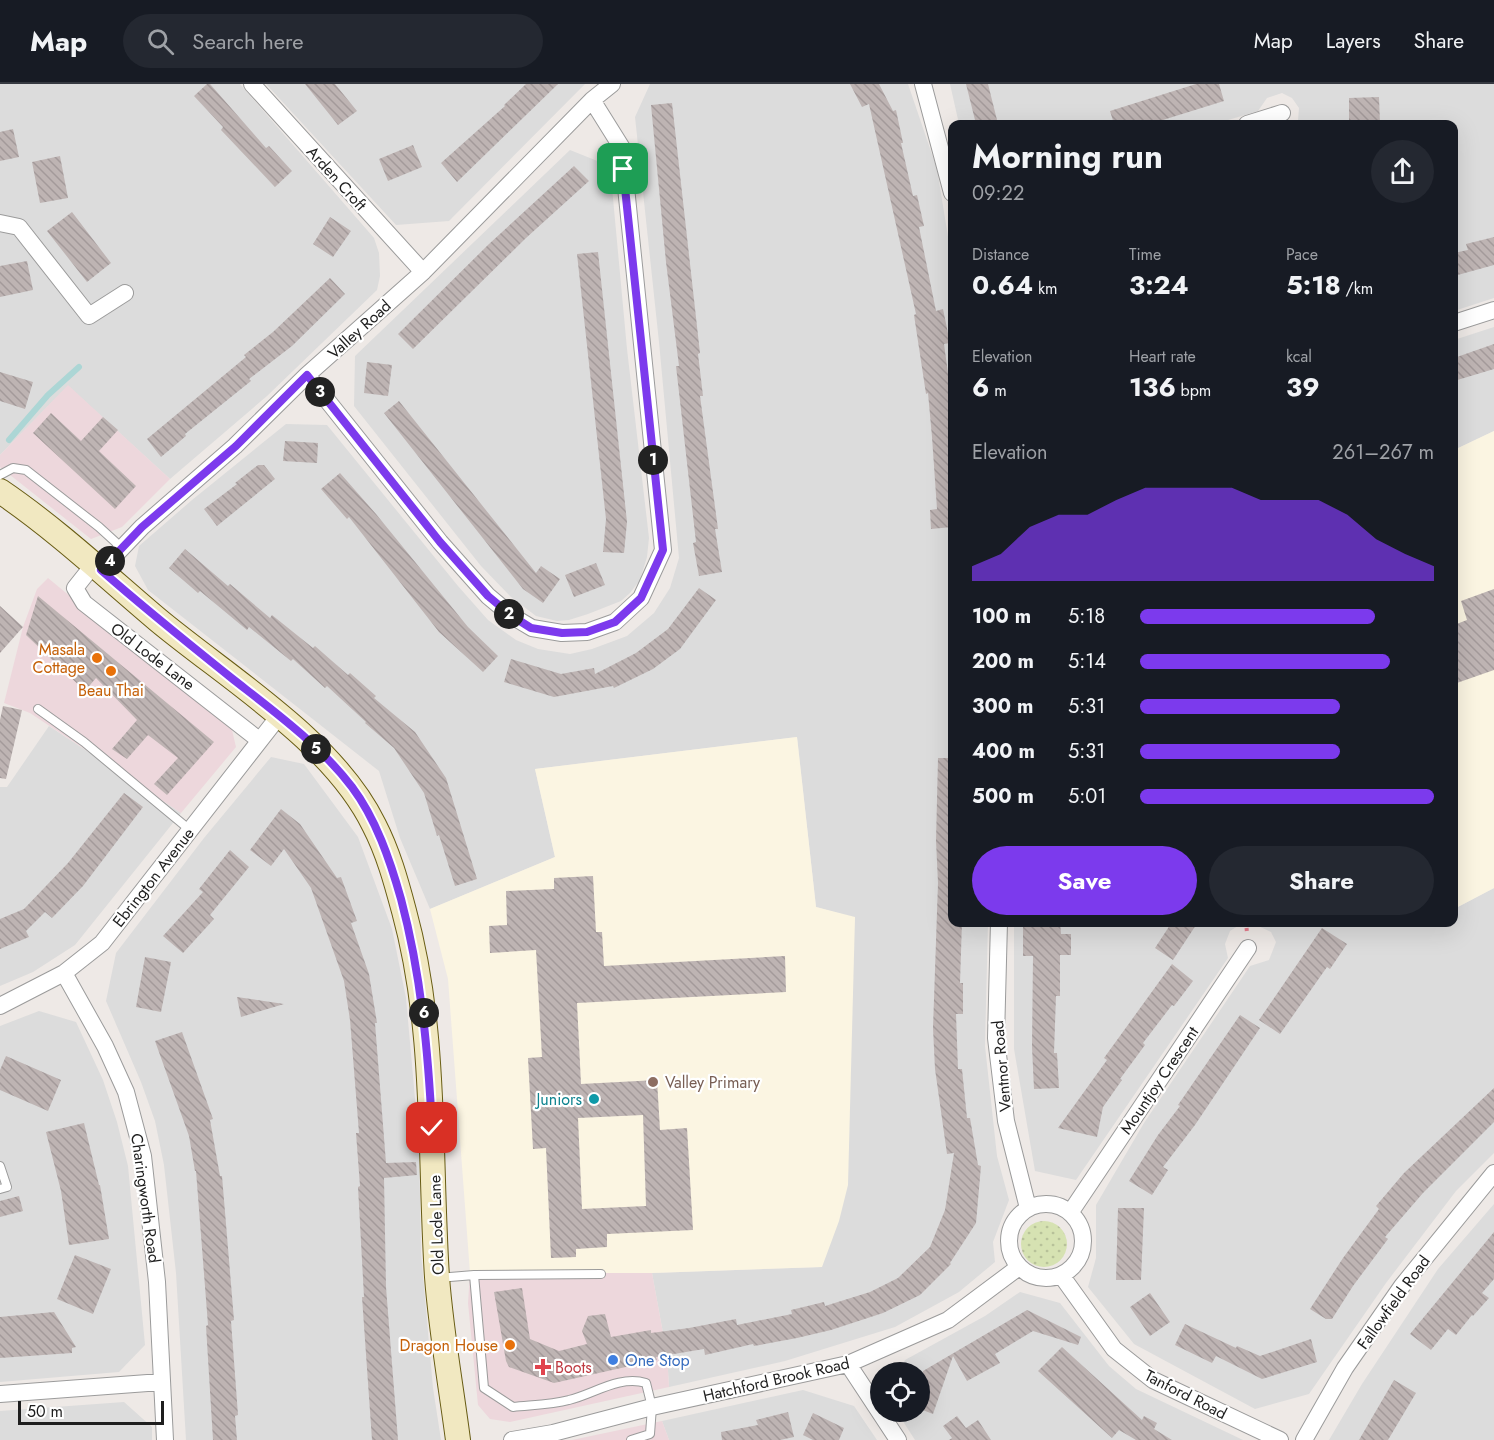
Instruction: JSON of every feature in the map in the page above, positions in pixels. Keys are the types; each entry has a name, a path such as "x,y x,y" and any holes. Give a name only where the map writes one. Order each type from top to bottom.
{"street":[{"name":"Arden Croft","path":"252,84 423,272"},
{"name":"Valley Road","path":"98,567 236,446 307,375 423,272 592,100 612,84"},
{"path":"923,84 948,178"},
{"path":"307,375 440,542 488,596 512,616 531,628 562,633 587,632 615,622 641,598 663,550 622,148 592,100"},
{"path":"1260,120 1282,113"},
{"path":"0,223 19,227 89,316 125,293"},
{"path":"1458,322 1494,310"},
{"name":"Old Lode Lane","path":"0,490 98,567 322,754 352,787 374,824 393,868 413,944 429,1055 437,1278 458,1440"},
{"name":"Old Lode Lane","path":"98,567 75,588 84,603 259,740"},
{"name":"Ebrington Avenue","path":"0,1006 64,973 102,943 279,716"},
{"name":"Ventnor Road","path":"999,927 996,1038 1006,1121 1028,1208"},
{"name":"Mountjoy Crescent","path":"1070,1213 1248,948"},
{"name":"Charingworth Road","path":"64,973 105,1046 135,1118 143,1156 157,1282 165,1440"},
{"name":"Fallowfield Road","path":"1304,1440 1346,1368 1402,1286 1494,1173"},
{"path":"1048,1204 1059,1206 1070,1213 1082,1231 1082,1251 1075,1264 1061,1275 1045,1278 1033,1276 1019,1267 1009,1250 1009,1233 1018,1216 1028,1208 1048,1204"},
{"name":"Hatchford Brook Road","path":"512,1440 553,1433 652,1407 849,1364 948,1320 1019,1267"},
{"name":"Tanford Road","path":"1061,1275 1114,1349 1153,1380 1280,1440"},
{"path":"849,1364 898,1440"},
{"path":"0,1394 161,1382"}],"lane":[{"path":"0,475 13,468 26,470 122,548"},
{"path":"38,709 84,742 190,830"},
{"path":"0,1166 7,1187 0,1189"},
{"path":"437,1278 474,1275 601,1274"},
{"path":"474,1275 484,1388 513,1407 568,1401 618,1383 636,1380 646,1383 652,1407 650,1434 631,1440"}],"shaded area":[{"path":"0,84 240,84 374,238 379,253 380,276 377,290 267,396 170,479 68,386 0,455"},
{"path":"266,84 585,84 449,221 396,225"},
{"path":"650,84 908,84 937,169 948,236 948,927 988,927 985,1046 997,1156 1009,1200 993,1242 995,1262 959,1292 895,1327 785,1361 669,1387 667,1355 652,1273 822,1267 855,918 816,907 797,737 535,769 555,857 430,909 400,838 379,771 148,590 135,566 139,546 286,424 327,425 458,586 488,620 516,640 538,649 570,654 592,649 627,636 654,613 670,588 679,558 635,117"},
{"path":"950,84 1494,84 1494,298 1458,310 1458,120 1298,120 1299,108 1292,98 1282,93 1267,98 1258,111 1228,120 958,120"},
{"path":"570,150 610,166 627,349 649,538 647,557 640,580 630,593 621,601 588,614 557,621 536,616 511,597 481,566 354,406 355,356"},
{"path":"1494,327 1494,431 1458,448 1458,339"},
{"path":"68,385 170,479 122,527 91,539 0,467 0,455"},
{"path":"1494,431 1494,888 1458,907 1458,448"},
{"path":"48,578 232,730 236,747 181,813 30,713 4,703 23,627 37,589"},
{"path":"49,726 181,813 75,945 33,972 0,986 0,787 7,787"},
{"name":"Valley Primary","path":"797,737 816,907 855,917 848,1185 839,1221 822,1267 652,1273 470,1273 448,979 430,909 555,857 535,769"},
{"path":"271,757 304,764 358,837 392,929 406,998 419,1143 421,1253 433,1388 441,1440 186,1440 176,1273 164,1165 155,1121 106,1001 116,953 204,838"},
{"path":"1494,888 1494,1153 1456,1191 1386,1283 1309,1394 1255,1409 1134,1344 1088,1287 1096,1258 1096,1205 1144,1123 1250,966 1269,960 1276,942 1271,932 1260,927 1458,927 1458,907"},
{"path":"1014,927 1236,927 1230,931 1225,944 1228,958 1076,1180 1035,1171 1014,1049"},
{"path":"39,1011 76,1022 103,1080 117,1122 128,1166 145,1345 119,1372 0,1382 0,1026"},
{"path":"1494,1204 1494,1440 1329,1440 1362,1384 1438,1269"},
{"path":"470,1273 652,1273 667,1355 669,1387 510,1422 490,1419 478,1405 468,1303"},
{"path":"1020,1292 1060,1303 1109,1366 1136,1389 1243,1440 915,1440 903,1422 930,1422 930,1362 904,1362 905,1360 985,1316"},
{"path":"803,1390 854,1406 877,1440 669,1440 662,1421"},
{"path":"124,1402 152,1427 152,1440 0,1440 0,1411"},
{"path":"662,1421 669,1440 572,1440"}],"green space":[{"path":"1044,1221 1060,1228 1067,1244 1060,1260 1044,1267 1028,1260 1021,1244 1028,1228"}],"building":[{"path":"210,84 266,148 269,146 292,171 275,187 221,130 223,127 194,96"},
{"path":"305,84 335,84 357,111 338,125"},
{"path":"526,84 558,84 457,182 441,163 505,106"},
{"path":"850,84 879,84 893,111 896,110 913,196 917,195 924,226 919,227 936,311 943,309 948,333 948,343 944,344 948,374 948,527 931,529 930,510 937,509 932,437 928,393 926,394 914,315 916,314 869,104 862,107"},
{"path":"966,84 988,84 997,120 975,120"},
{"path":"1196,84 1219,84 1224,101 1163,120 1113,120 1110,111"},
{"path":"1379,97 1380,120 1349,120 1349,98"},
{"path":"672,103 700,353 698,354 703,396 700,396 722,572 699,576 693,543 696,542 676,366 679,366 666,262 651,105"},
{"path":"13,129 19,157 0,161 0,132"},
{"path":"413,145 422,167 388,181 379,159"},
{"path":"60,156 68,198 40,203 32,162"},
{"path":"574,166 589,181 526,238 413,349 398,334 489,244"},
{"path":"72,212 111,263 87,282 47,231"},
{"path":"330,217 351,231 333,257 313,244"},
{"path":"1494,237 1494,265 1458,275 1458,252 1468,250 1466,244"},
{"path":"598,252 627,522 624,553 603,552 606,519 577,254"},
{"path":"27,261 33,290 0,297 0,266"},
{"path":"330,278 345,294 292,346 249,379 251,381 185,434 186,436 161,457 147,439 246,357 244,355 273,332"},
{"path":"1494,344 1494,369 1458,380 1458,357"},
{"path":"367,362 392,365 388,396 364,393"},
{"path":"0,372 33,382 25,409 0,401"},
{"path":"399,401 536,573 541,566 560,579 543,603 523,589 384,413"},
{"path":"51,413 81,441 103,417 118,430 99,451 136,486 115,509 33,433"},
{"path":"285,441 318,443 317,463 283,461"},
{"path":"258,465 264,465 275,479 217,526 204,509"},
{"path":"340,473 468,627 498,656 483,672 439,632 349,517 347,519 321,489"},
{"path":"185,549 270,618 272,615 313,648 315,646 348,675 350,673 376,696 374,698 415,732 446,778 477,879 455,886 424,793 394,748 327,686 325,688 293,659 291,661 249,627 247,630 169,568"},
{"path":"596,563 605,585 574,597 565,575"},
{"path":"699,588 716,600 680,649 653,669 614,688 613,686 554,697 504,682 511,659 561,674 594,668 595,674 636,653 668,629"},
{"path":"1494,589 1494,670 1458,683 1458,623 1467,620 1461,601"},
{"path":"38,596 214,742 167,795 154,784 178,758 148,735 127,759 112,749 137,720 96,678 85,691 26,635"},
{"path":"0,606 23,627 0,653"},
{"path":"3,706 22,710 6,779 0,778 0,720"},
{"path":"938,758 948,758 948,927 962,927 960,983 963,983 963,1014 956,1014 958,1069 962,1069 967,1118 970,1118 978,1165 981,1166 976,1223 951,1264 920,1295 883,1313 831,1330 797,1338 754,1346 753,1344 705,1355 704,1349 656,1357 657,1360 554,1383 509,1367 494,1292 522,1288 530,1339 559,1351 587,1344 582,1331 588,1316 605,1314 611,1337 651,1330 651,1333 689,1328 736,1319 737,1325 792,1314 791,1310 824,1302 825,1306 870,1292 898,1278 930,1247 945,1210 954,1153 947,1154 935,1069 933,1028 938,883 936,841"},
{"path":"124,793 143,807 83,886 52,918 45,912 26,931 29,937 0,949 0,919 24,909 68,863"},
{"path":"281,809 300,824 337,878 341,877 357,921 351,923 369,974 377,1023 375,1023 386,1163 416,1162 417,1175 384,1178 386,1287 398,1440 372,1440 362,1297 364,1297 358,1187 360,1186 356,1133 359,1133 350,1020 344,981 311,888 284,849 271,866 250,850"},
{"path":"230,850 249,867 210,915 214,919 183,953 163,936 203,892 199,889"},
{"name":"Juniors","path":"593,876 596,932 602,932 604,966 785,956 786,992 577,1003 581,1084 657,1080 660,1130 687,1128 693,1230 607,1234 607,1247 576,1249 576,1257 551,1258 546,1148 533,1149 528,1058 542,1057 536,950 490,953 489,926 507,925 506,891 554,889 554,878","holes":["643,1115 646,1206 582,1209 578,1118"]},
{"path":"1023,927 1060,927 1061,934 1071,934 1071,955 1060,955 1060,996 1056,996 1054,1053 1057,1053 1059,1088 1034,1089 1033,956 1023,956"},
{"path":"1169,927 1195,927 1173,960 1155,948"},
{"path":"1322,928 1347,944 1330,969 1327,967 1280,1034 1259,1020"},
{"path":"145,957 171,962 161,1012 136,1007"},
{"path":"1172,964 1193,981 1143,1043 1145,1045 1120,1079 1122,1080 1103,1107 1097,1137 1058,1128 1107,1060 1104,1058"},
{"path":"237,997 284,1004 241,1017"},
{"path":"1240,1015 1260,1028 1195,1125 1163,1167 1168,1170 1152,1195 1129,1181"},
{"path":"182,1032 213,1119 210,1120 220,1176 222,1176 234,1320 231,1321 238,1415 235,1416 237,1440 213,1440 206,1326 208,1325 196,1171 189,1136 155,1041"},
{"path":"6,1056 61,1080 48,1111 0,1090 0,1070"},
{"path":"1494,1088 1494,1122 1423,1193 1385,1237 1388,1239 1332,1319 1326,1319 1310,1309 1343,1258 1379,1209 1376,1206 1404,1173"},
{"path":"84,1123 100,1185 109,1239 69,1245 61,1191 46,1132"},
{"path":"19,1196 23,1211 0,1217 0,1201"},
{"path":"1118,1208 1144,1208 1141,1280 1116,1280"},
{"path":"1494,1232 1494,1279 1482,1293 1489,1298 1456,1335 1448,1329 1431,1350 1410,1334"},
{"path":"75,1255 111,1269 93,1314 57,1299"},
{"path":"1150,1293 1170,1322 1150,1336 1130,1307"},
{"path":"1027,1310 1081,1337 1078,1345 1033,1331 995,1354 1000,1363 967,1381 953,1356 933,1414 930,1413 930,1367"},
{"path":"54,1312 76,1347 72,1348 72,1353 0,1358 0,1317"},
{"path":"1185,1324 1236,1348 1237,1346 1260,1356 1311,1339 1317,1362 1262,1379 1216,1356 1212,1363 1175,1345"},
{"path":"1062,1347 1142,1420 1144,1416 1157,1423 1154,1429 1172,1440 1136,1440 1119,1430 1112,1438 1038,1371"},
{"path":"1394,1380 1416,1393 1388,1440 1359,1440"},
{"path":"788,1412 794,1437 780,1440 722,1440 721,1432 758,1425 756,1420"},
{"path":"813,1413 844,1428 839,1440 813,1440 803,1435"},
{"path":"957,1416 966,1428 978,1420 991,1440 949,1440 952,1438 943,1426"}],"waterway":[{"path":"9,440 48,395 79,367"}],"place":[{"name":"Masala Cottage","path":"97,658"},
{"name":"Beau Thai","path":"111,671"},
{"name":"Valley Primary","path":"653,1082"},
{"name":"Juniors","path":"594,1099"},
{"name":"Dragon House","path":"510,1345"},
{"name":"One Stop","path":"613,1360"},
{"name":"Boots","path":"543,1367"}],"route":[{"path":"432,1128 429,1055 413,944 393,868 374,824 352,787 322,754 101,570 142,527 236,446 307,375 440,542 488,596 512,616 531,628 562,633 587,632 615,622 641,598 663,550 623,169"}]}
